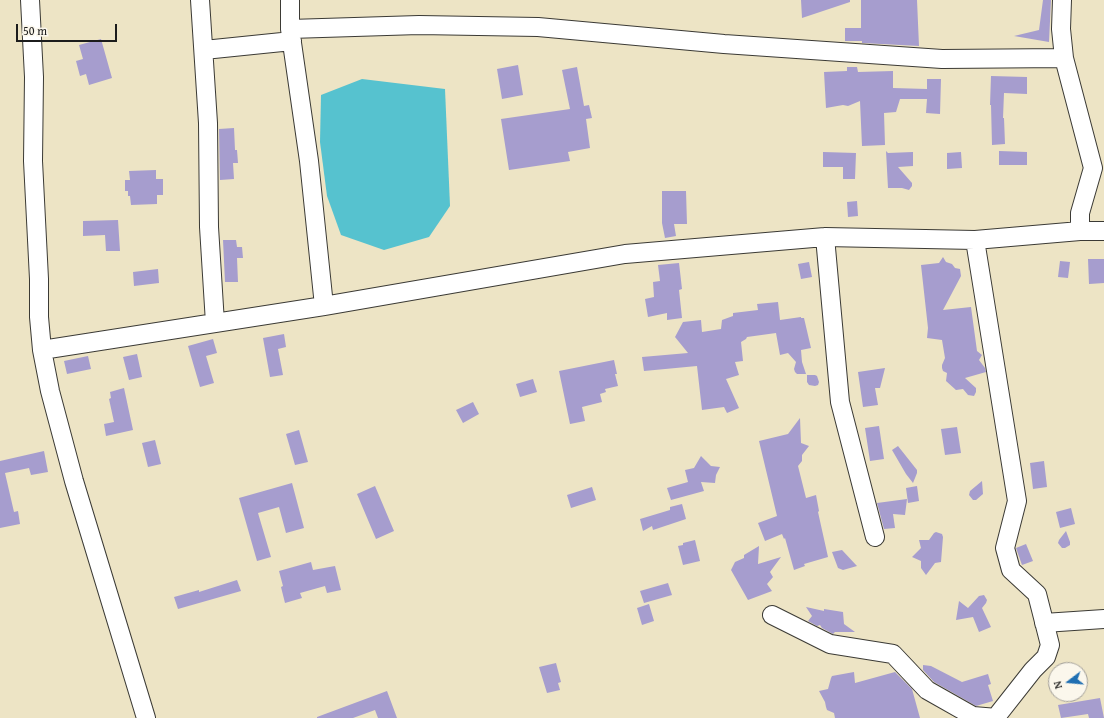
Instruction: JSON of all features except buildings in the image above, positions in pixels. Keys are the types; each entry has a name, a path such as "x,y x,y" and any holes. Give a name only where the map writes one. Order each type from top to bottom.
{"street":[{"path":"30,0 34,77 33,160 39,279 39,317 42,350 50,391 74,481 146,718"},
{"path":"200,0 208,123 209,227 215,323"},
{"path":"290,0 291,35 309,161 324,306"},
{"path":"1062,0 1061,29 1064,58 1093,168 1080,214 1080,231"},
{"path":"204,50 291,35 418,25 538,28 716,43 942,59 1064,58"},
{"path":"42,350 324,306 625,254 825,237 975,240 1080,231 1104,231"},
{"path":"825,237 840,402 875,537"},
{"path":"772,615 830,644 893,654 927,690 973,716 996,718 1033,670 1046,657 1050,644 1037,594 1011,570 1005,548 1017,501 975,240"},
{"path":"1044,623 1104,619"}],"water":[{"path":"362,79 445,89 450,206 429,237 384,250 341,235 327,196 320,142 321,95"}]}
